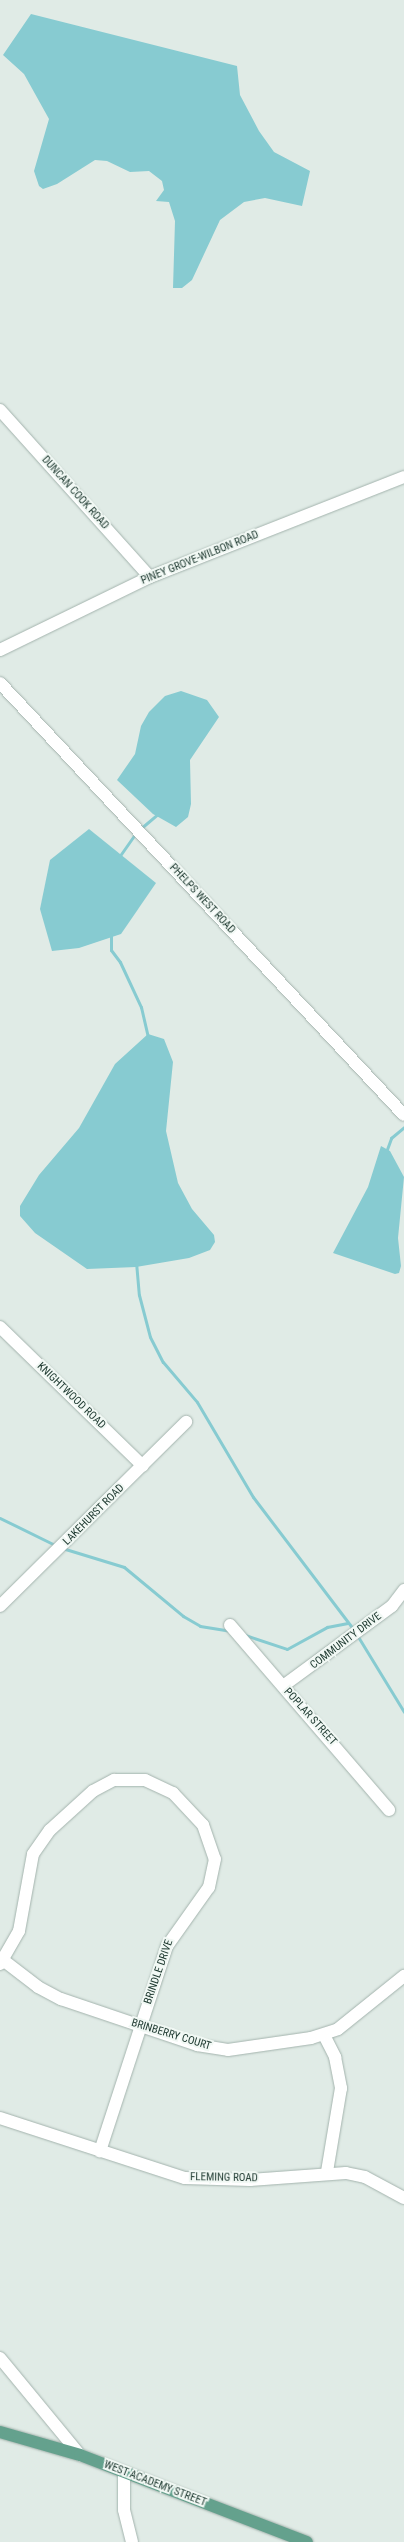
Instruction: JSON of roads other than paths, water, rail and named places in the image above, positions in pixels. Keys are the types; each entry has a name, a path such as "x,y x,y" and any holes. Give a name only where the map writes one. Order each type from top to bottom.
{"main road":[{"name":"WEST ACADEMY STREET","path":"0,2432 80,2455 307,2542"}],"street":[{"name":"DUNCAN COOK ROAD","path":"0,410 150,577"},
{"name":"PINEY GROVE-WILBON ROAD","path":"0,650 150,577 404,477"},
{"name":"PHELPS WEST ROAD","path":"0,683 404,1115"},
{"name":"KNIGHTWOOD ROAD","path":"0,1327 143,1466"},
{"name":"LAKEHURST ROAD","path":"0,1606 186,1422"},
{"name":"COMMUNITY DRIVE","path":"283,1686 392,1606 404,1590"},
{"name":"POPLAR STREET","path":"230,1625 390,1810"},
{"name":"BRINDLE DRIVE","path":"2,1962 19,1930 33,1854 50,1830 93,1791 114,1780 145,1780 162,1786 203,1824 213,1844 214,1871 203,1896 172,1934 140,2026 100,2151"},
{"name":"BRINBERRY COURT","path":"2,1962 49,1994 197,2045 228,2050 324,2035 349,2023 404,1976"},
{"path":"324,2035 335,2057 341,2088 326,2172"},
{"name":"FLEMING ROAD","path":"0,2118 100,2151 200,2180 250,2180 326,2172 365,2176 404,2198"},
{"path":"0,2358 80,2455"},
{"path":"124,2473 124,2510 132,2542"}],"water":[{"path":"31,14 237,66 240,95 259,131 274,152 310,171 302,206 265,198 244,202 220,220 192,280 182,288 173,288 175,221 169,202 156,201 164,190 162,181 149,171 130,172 107,161 95,160 57,184 43,189 39,186 34,171 49,119 24,74 3,55"},
{"path":"181,691 207,700 219,717 190,760 191,804 188,817 176,827 153,814 117,780 135,754 141,726 149,712 165,696"},
{"path":"89,829 156,883 121,934 79,948 52,951 40,909 50,860"},
{"path":"148,1034 164,1039 173,1062 166,1131 178,1183 192,1209 214,1235 215,1242 210,1250 189,1258 136,1267 87,1269 35,1233 20,1216 20,1206 39,1175 79,1128 115,1064"},
{"path":"381,1146 390,1151 404,1177 398,1238 401,1266 399,1273 395,1274 333,1253 368,1187"}],"waterway":[{"path":"140,829 158,814"},
{"path":"119,857 136,833"},
{"path":"111,934 111,950 120,962 141,1007 148,1037"},
{"path":"386,1152 391,1138 404,1127"},
{"path":"136,1262 139,1295 150,1337 163,1362 197,1402 253,1497 354,1630"},
{"path":"0,1518 57,1546"},
{"path":"62,1548 124,1567 183,1616 200,1626 230,1631"},
{"path":"245,1635 287,1649 327,1627 348,1623"},
{"path":"357,1635 404,1712"}]}
